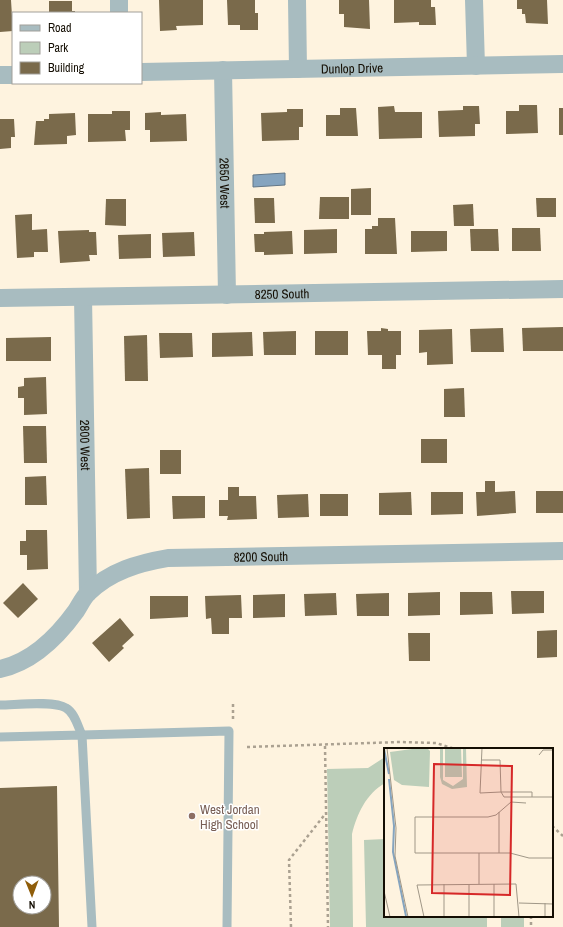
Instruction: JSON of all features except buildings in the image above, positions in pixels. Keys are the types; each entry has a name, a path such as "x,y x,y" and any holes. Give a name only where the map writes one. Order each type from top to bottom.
{"street":[{"path":"118,0 119,12"},
{"path":"297,0 298,69"},
{"path":"474,0 476,66"},
{"name":"Dunlop Drive","path":"142,72 563,64"},
{"name":"2850 West","path":"223,70 228,295"},
{"path":"0,75 12,75"},
{"name":"8250 South","path":"0,298 563,289"},
{"name":"2800 West","path":"82,297 88,593"},
{"name":"8200 South","path":"0,669 26,659 47,644 76,612 88,593 115,573 140,563 168,558 563,551"}],"lane":[{"path":"0,705 55,704 66,708 73,716 82,735 92,927"},
{"path":"0,737 229,731 227,927"}],"path":[{"path":"229,731 233,720 233,704"},
{"path":"247,747 436,743 452,748"},
{"path":"325,745 328,927"},
{"path":"291,927 289,860 326,812"},
{"path":"553,827 563,836"}],"green space":[{"path":"384,758 384,784 373,793 363,805 352,834 353,927 330,927 327,769 368,768"},
{"path":"384,839 384,917 487,917 487,927 366,927 364,840"},
{"path":"501,917 524,917 524,927 501,927"}],"water":[{"path":"285,173 285,185 253,187 253,175"}],"place":[{"name":"West Jordan High School","path":"192,816"}]}
